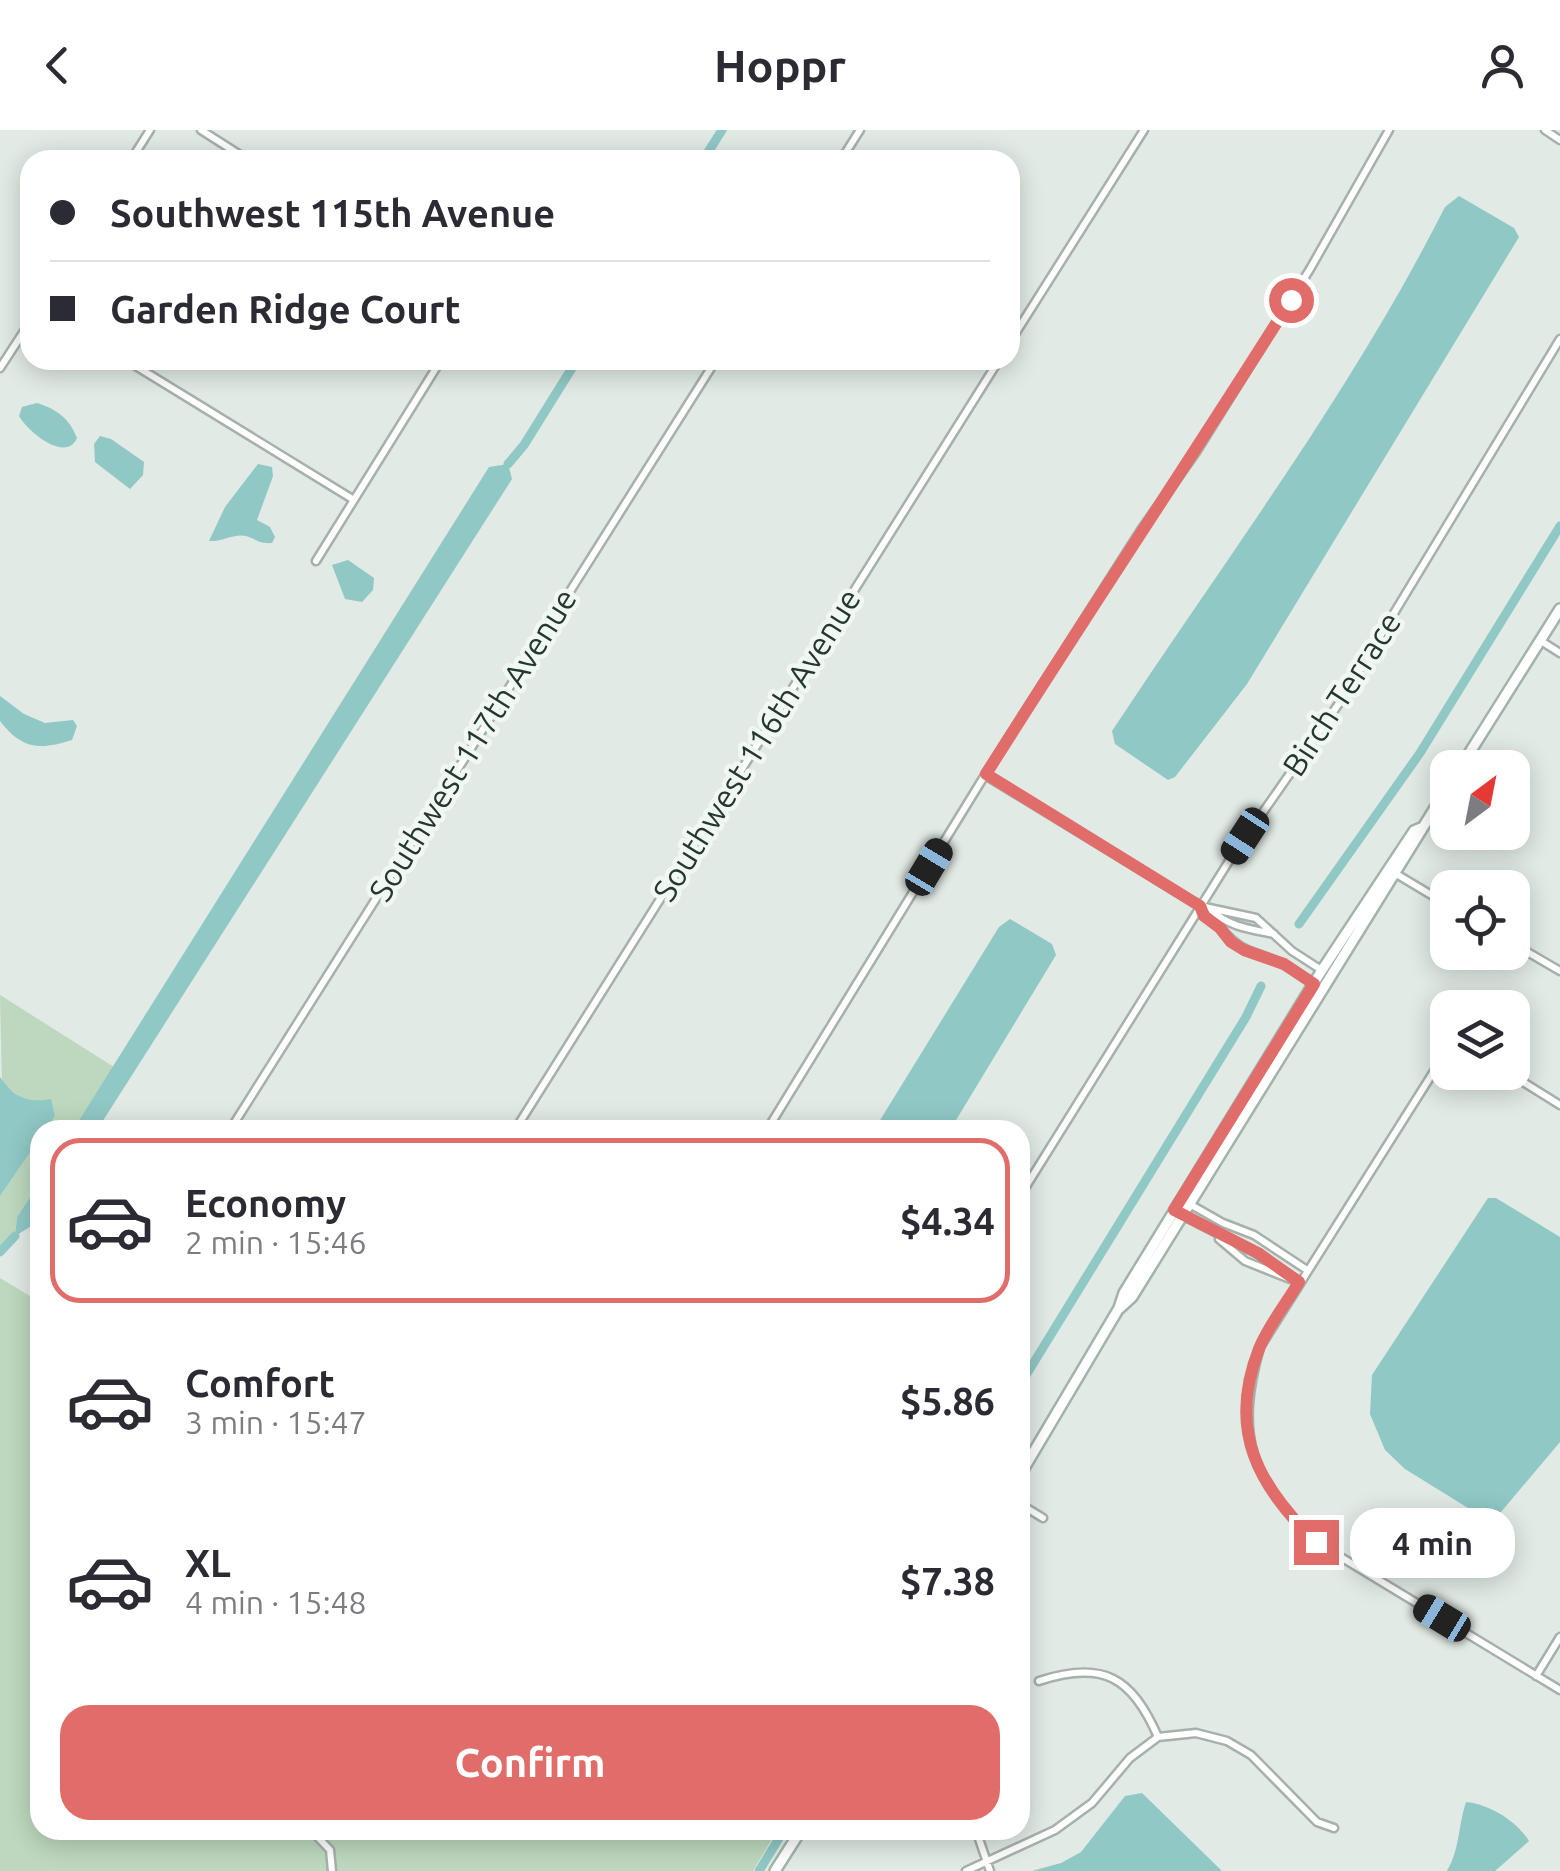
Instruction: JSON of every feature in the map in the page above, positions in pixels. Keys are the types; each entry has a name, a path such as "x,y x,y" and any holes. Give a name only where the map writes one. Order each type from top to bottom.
{"street":[{"path":"201,130 232,150"},
{"path":"1020,326 1144,130"},
{"path":"773,1120 986,774 1310,269 1389,130"},
{"path":"1544,130 1560,140"},
{"path":"0,368 20,337"},
{"name":"Birch Terrace","path":"1030,1180 1200,906 1342,699 1560,339"},
{"path":"142,370 354,500"},
{"path":"316,561 436,370"},
{"name":"Southwest 117th Avenue","path":"236,1120 710,370"},
{"name":"Southwest 116th Avenue","path":"521,1120 993,370"},
{"path":"1471,750 1560,609"},
{"path":"1541,641 1560,653"},
{"path":"986,774 1200,906 1256,918 1292,951 1332,976"},
{"path":"1318,986 1332,976 1414,832 1430,813"},
{"path":"1392,872 1430,894"},
{"path":"1030,1458 1119,1308 1124,1293 1318,986 1322,970 1392,872"},
{"path":"1200,906 1204,916 1231,942 1284,964 1318,986"},
{"path":"1211,910 1236,926 1275,934"},
{"path":"1231,942 1236,926"},
{"path":"1530,954 1560,972"},
{"path":"1430,1078 1260,1347 1251,1378 1247,1420 1254,1459 1265,1484 1288,1515 1316,1542 1560,1690"},
{"path":"1530,1087 1560,1106"},
{"path":"1185,1202 1264,1242 1307,1270"},
{"path":"1178,1213 1258,1253 1299,1282"},
{"path":"1215,1234 1231,1251 1253,1264 1299,1282"},
{"path":"1253,1264 1264,1242"},
{"path":"1030,1510 1043,1518"},
{"path":"1536,1676 1560,1637"},
{"path":"1039,1681 1069,1671 1097,1673 1124,1684 1144,1705 1158,1737"},
{"path":"966,1871 989,1867 1055,1830 1092,1803 1130,1758 1158,1737 1196,1733 1227,1741 1251,1755 1317,1822 1334,1828"},
{"path":"320,1840 330,1850 332,1871"},
{"path":"775,1871 795,1840"},
{"path":"980,1840 989,1867"}],"green space":[{"path":"0,995 114,1067 80,1120 52,1120 55,1116 41,1102 24,1099 2,1083"},
{"path":"30,1152 30,1197 17,1217 15,1236 0,1252 0,1196"},
{"path":"0,1278 30,1296 30,1840 771,1840 753,1871 0,1871"}],"water":[{"path":"1459,196 1514,228 1519,237 1247,684 1175,777 1168,780 1115,744 1112,731 1286,474 1369,343 1445,207"},
{"path":"37,403 66,420 77,438 72,445 47,442 24,423 19,416 22,407"},
{"path":"100,436 111,439 144,462 143,475 130,489 95,462 94,444"},
{"path":"258,464 272,467 273,476 257,520 270,527 275,537 272,543 241,535 209,541 225,507"},
{"path":"508,464 512,479 103,1120 79,1120 489,467"},
{"path":"348,560 374,578 373,590 362,602 345,599 332,565"},
{"path":"0,696 24,714 45,723 73,720 77,726 72,740 41,746 16,738 0,721"},
{"path":"1010,919 1052,944 1056,955 956,1120 880,1120 999,927"},
{"path":"0,1077 22,1097 51,1099 55,1116 52,1120 30,1120 30,1152 0,1196"},
{"path":"30,1197 30,1227 15,1236 17,1217"},
{"path":"1488,1198 1496,1198 1560,1237 1560,1442 1501,1512 1493,1516 1468,1508 1405,1469 1385,1450 1370,1414 1372,1375"},
{"path":"1142,1793 1222,1871 1032,1871 1061,1863 1081,1852 1125,1796"},
{"path":"1466,1802 1502,1815 1529,1841 1495,1871 1447,1871"}],"waterway":[{"path":"709,150 722,130"},
{"path":"508,464 571,370"},
{"path":"1299,924 1420,753 1560,526"},
{"path":"1030,1369 1246,1017 1261,986"},
{"path":"0,1252 15,1236"},
{"path":"759,1871 778,1840"}],"route":[{"path":"1291,300 986,774 1200,906 1204,916 1231,942 1284,964 1314,984 1174,1210 1258,1253 1299,1282 1260,1347 1251,1378 1247,1420 1254,1459 1265,1484 1288,1515 1316,1542"}]}
